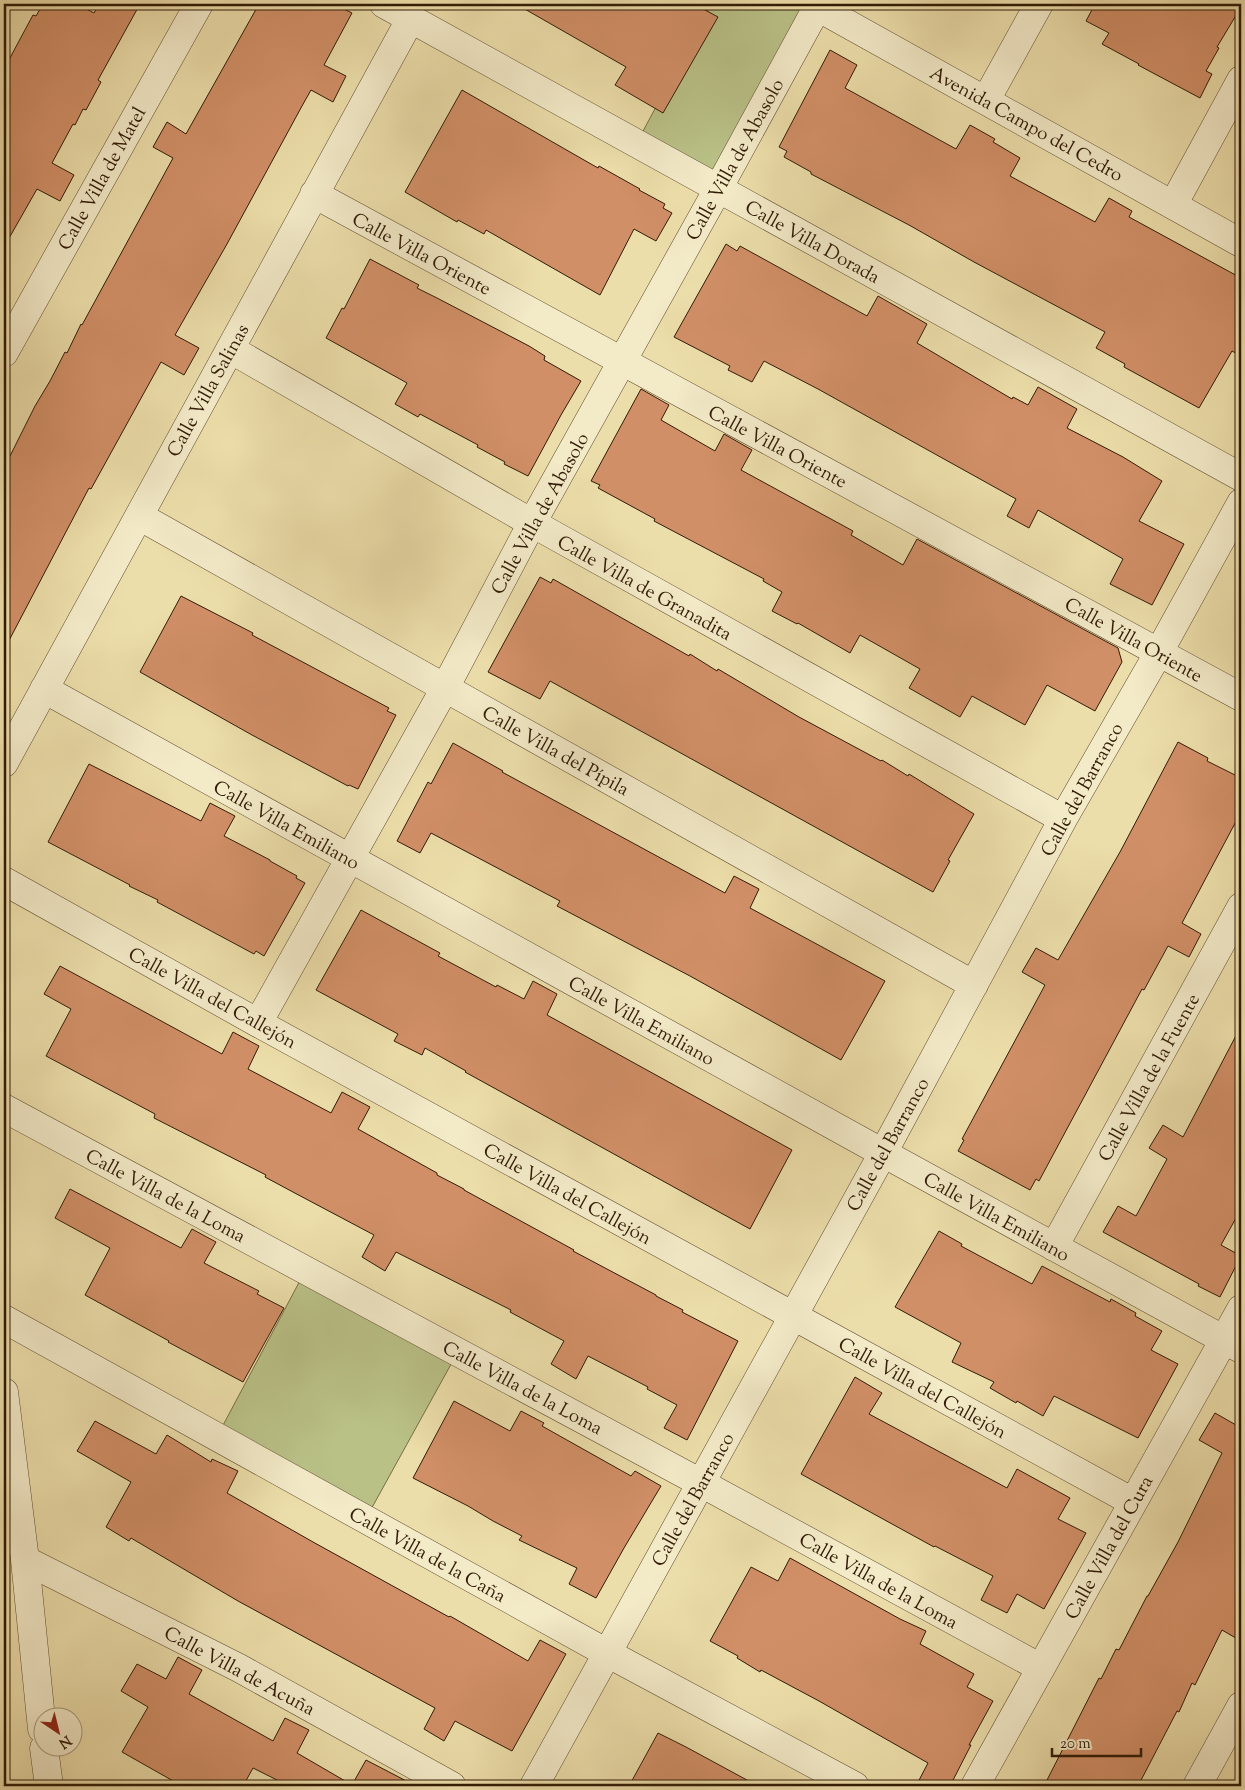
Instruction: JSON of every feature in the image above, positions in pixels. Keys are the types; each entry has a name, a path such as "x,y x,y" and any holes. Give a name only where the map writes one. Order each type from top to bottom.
{"street":[{"name":"Calle Villa de Matel","path":"4,353 199,4"},
{"name":"Calle Villa Dorada","path":"384,4 1241,477"},
{"path":"986,100 1039,4"},
{"name":"Avenida Campo del Cedro","path":"816,5 1241,243"},
{"name":"Calle Villa de Abasolo","path":"258,1023 445,688 532,523 718,188 816,5"},
{"name":"Calle Villa Salinas","path":"4,763 411,18"},
{"path":"1173,205 1241,80"},
{"name":"Calle Villa Oriente","path":"314,194 1241,697"},
{"name":"Calle Villa de Granadita","path":"230,349 532,523 1063,819"},
{"name":"Calle del Barranco","path":"534,1786 883,1154 1063,819 1159,652 1241,503"},
{"name":"Calle Villa del Pípila","path":"138,516 974,985"},
{"name":"Calle Villa Emiliano","path":"44,689 883,1154 1233,1344"},
{"name":"Calle Villa del Callejón","path":"4,881 258,1023 1133,1502"},
{"name":"Calle Villa de la Fuente","path":"1054,1247 1241,907"},
{"name":"Calle Villa de la Loma","path":"4,1108 1041,1668"},
{"name":"Calle Villa del Cura","path":"975,1786 1133,1502 1233,1344 1241,1309"},
{"name":"Calle Villa de la Caña","path":"4,1319 607,1654 855,1786"},
{"path":"4,1392 25,1560 40,1708"},
{"name":"Calle Villa de Acuña","path":"25,1560 239,1668 452,1786"},
{"path":"1197,1786 1241,1706"},
{"path":"45,1758 48,1786"}],"green space":[{"path":"711,4 798,4 808,9 716,175 642,133"},
{"path":"303,1275 455,1357 369,1513 221,1429"}],"building":[{"path":"43,4 77,4 94,13 99,4 140,4 98,80 101,82 86,110 83,109 75,125 73,124 52,163 74,175 60,201 37,189 4,247 4,69 33,15 36,16"},
{"path":"259,4 334,4 352,13 324,65 346,76 333,102 311,90 175,335 199,348 184,375 161,362 91,489 89,488 4,650 4,468 35,406 65,352 67,353 81,324 173,158 153,147 167,122 186,134"},
{"path":"516,4 694,4 718,17 663,113 615,85 626,67"},
{"path":"1095,4 1241,4 1241,7 1217,47 1219,48 1206,71 1212,74 1200,98 1102,44 1109,33 1086,21"},
{"path":"830,50 857,65 845,88 956,149 970,125 995,139 993,142 1020,158 1010,176 1095,222 1109,198 1132,211 1129,217 1241,278 1241,356 1232,351 1199,408 1124,367 1125,364 1096,348 1105,332 811,174 811,172 784,157 787,151 779,147"},
{"path":"462,90 598,168 599,166 640,189 665,204 663,208 672,213 656,241 634,229 600,295 486,230 484,234 458,220 457,222 405,192"},
{"path":"726,244 737,251 740,246 867,316 878,296 927,324 917,343 1012,399 1013,397 1028,405 1038,387 1077,409 1067,428 1123,457 1162,481 1139,521 1184,544 1152,605 1110,584 1123,559 1038,510 1029,528 1007,516 1016,499 818,389 764,361 752,382 728,370 730,366 674,337"},
{"path":"370,259 419,285 417,288 529,346 545,356 544,360 581,381 528,476 504,464 505,462 477,447 478,445 420,414 418,417 395,404 407,383 326,338 342,308 344,309"},
{"path":"641,389 669,405 661,420 715,451 724,434 752,450 741,470 853,531 851,535 903,565 917,539 1118,648 1122,662 1095,711 1047,685 1025,725 972,696 960,717 909,688 920,669 860,635 850,653 798,623 772,611 782,592 763,581 764,579 654,521 655,519 598,488 600,485 591,481"},
{"path":"540,577 551,583 553,579 689,656 690,654 717,671 718,669 799,717 882,760 908,776 909,774 974,814 948,860 950,861 933,892 550,681 540,699 488,672"},
{"path":"181,596 253,633 252,635 389,708 387,711 396,715 358,789 348,786 252,735 140,672"},
{"path":"1178,742 1208,758 1207,761 1241,778 1241,812 1182,923 1201,934 1189,957 1168,946 1144,990 1142,989 1039,1181 1036,1179 1030,1190 958,1151 964,1140 962,1139 1045,985 1022,972 1036,948 1058,960 1120,852"},
{"path":"453,743 502,772 725,893 734,876 759,889 750,908 885,981 841,1060 690,976 557,906 560,901 431,833 420,853 397,841 428,782 431,784"},
{"path":"89,764 201,821 210,803 235,816 224,836 270,860 305,883 264,956 256,951 254,954 157,902 158,900 48,842"},
{"path":"361,910 440,953 438,956 496,987 497,985 524,999 533,981 557,994 547,1015 792,1150 750,1229 465,1072 425,1048 422,1055 394,1041 398,1034 316,990"},
{"path":"60,966 222,1054 233,1032 259,1046 248,1069 331,1113 342,1092 370,1107 358,1129 573,1251 683,1310 682,1312 738,1341 687,1440 664,1428 677,1405 647,1389 648,1387 588,1356 576,1379 551,1364 564,1341 510,1312 511,1310 396,1252 385,1271 362,1257 374,1235 265,1177 266,1175 154,1118 155,1114 46,1056 71,1009 44,994"},
{"path":"1241,1026 1241,1209 1221,1245 1241,1256 1220,1297 1103,1232 1118,1206 1136,1216 1167,1159 1149,1148 1163,1125 1183,1137"},
{"path":"70,1189 181,1248 192,1229 216,1242 204,1263 259,1291 257,1294 284,1308 243,1382 85,1295 110,1248 55,1218"},
{"path":"939,1231 962,1244 961,1246 1032,1284 1042,1266 1110,1302 1111,1299 1136,1313 1135,1316 1162,1331 1151,1350 1178,1364 1138,1438 1054,1396 1043,1416 1017,1401 1016,1403 990,1388 994,1382 952,1362 961,1343 895,1307"},
{"path":"855,1377 882,1393 869,1414 1007,1488 1017,1469 1070,1498 1058,1519 1086,1533 1044,1609 1017,1594 1007,1613 981,1600 993,1576 934,1547 801,1474"},
{"path":"454,1401 510,1431 521,1411 544,1423 542,1426 631,1476 635,1471 661,1486 596,1598 569,1584 577,1568 519,1540 522,1536 413,1478"},
{"path":"1215,1413 1236,1425 1241,1415 1241,1641 1222,1630 1195,1685 1192,1683 1179,1712 1177,1711 1138,1786 1044,1786 1099,1678 1101,1679 1116,1649 1119,1650 1178,1542 1222,1453 1199,1440"},
{"path":"95,1421 156,1454 167,1435 211,1462 212,1459 238,1471 227,1493 528,1661 540,1640 566,1654 512,1751 455,1721 444,1741 424,1729 435,1708 238,1601 131,1538 129,1541 106,1527 131,1482 77,1451"},
{"path":"790,1558 900,1619 926,1631 920,1644 974,1674 967,1687 993,1701 969,1745 971,1745 950,1786 916,1786 928,1763 819,1701 761,1670 760,1672 737,1658 738,1656 710,1641 751,1567 778,1581"},
{"path":"178,1657 202,1670 189,1694 273,1741 285,1718 309,1730 297,1753 352,1785 366,1760 416,1786 289,1786 253,1768 243,1786 182,1786 122,1752 148,1707 121,1691 137,1664 166,1679"},
{"path":"658,1733 686,1747 758,1786 629,1786"}]}
